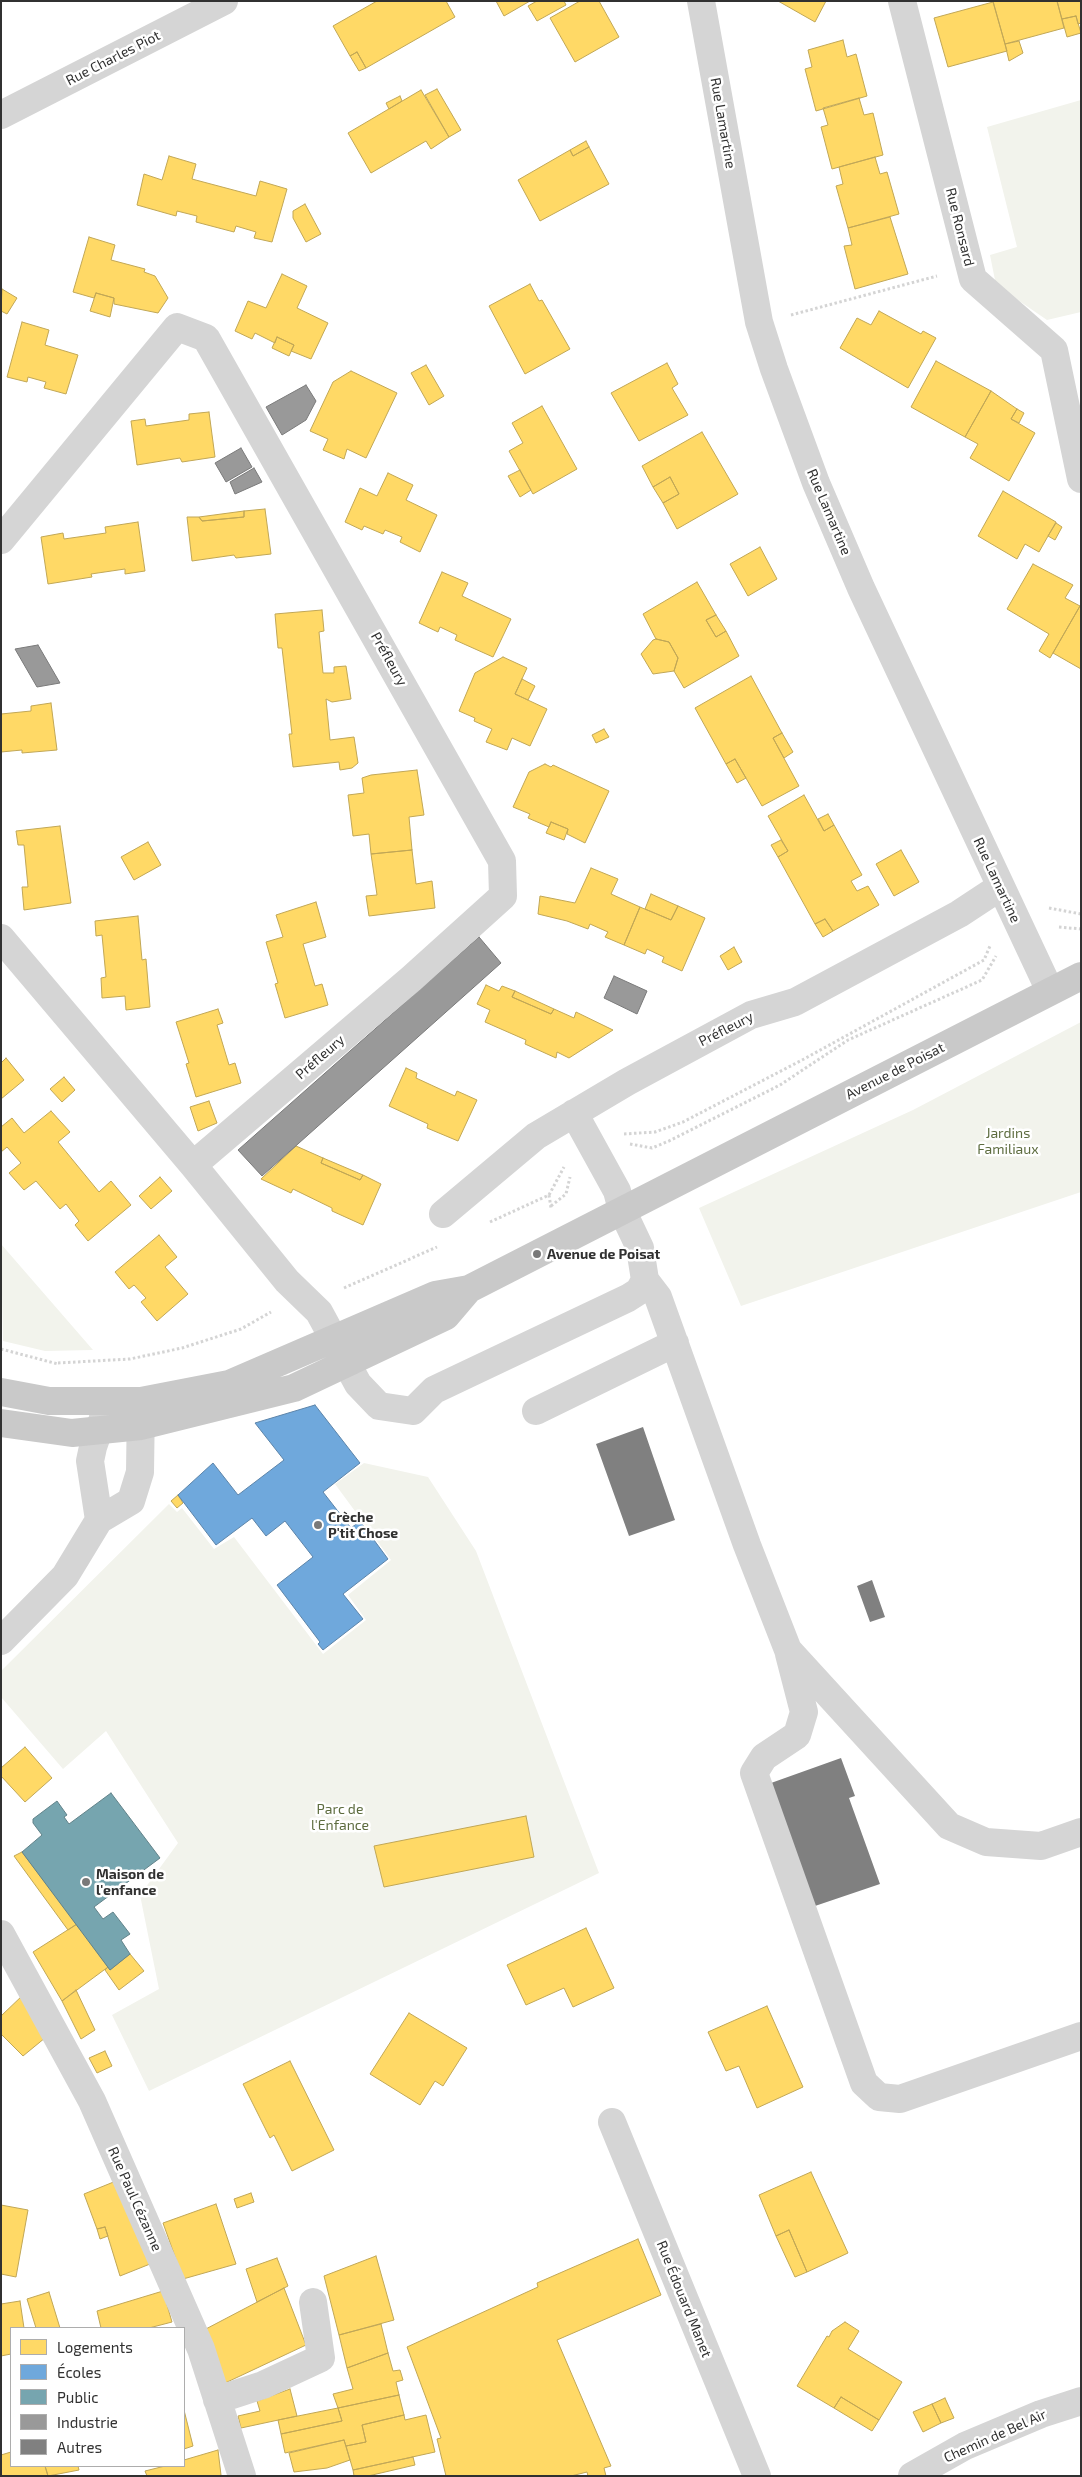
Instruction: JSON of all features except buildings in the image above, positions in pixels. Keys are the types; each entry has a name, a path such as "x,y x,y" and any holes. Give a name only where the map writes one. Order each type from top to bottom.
{"main road":[{"name":"Avenue de Poisat","path":"1,1423 72,1433 100,1430 141,1413 229,1384 435,1295 469,1289 1081,976"},
{"name":"Avenue de Poisat","path":"1,1392 49,1402 109,1401 141,1413 294,1388 446,1316 469,1289"}],"street":[{"name":"Rue Charles Piot","path":"1,115 224,1"},
{"name":"Rue Lamartine","path":"701,1 759,322 816,483 861,588 1015,921 1050,991"},
{"name":"Rue Ronsard","path":"902,1 973,279 1054,350 1081,480"},
{"name":"Préfleury","path":"1,540 177,327 206,338 502,861 503,896 411,979 194,1165"},
{"name":"Préfleury","path":"443,1214 536,1136 626,1082 751,1015 795,1002 959,914 1000,887"},
{"path":"1,938 194,1165 288,1281 319,1312 358,1384 379,1406 412,1411 434,1390 628,1298 639,1291 645,1280"},
{"path":"574,1113 617,1191 622,1210 640,1248 645,1280 658,1297 747,1545 788,1650 804,1712 797,1735 764,1757 754,1773 864,2083 879,2097 900,2099 1081,2036"},
{"path":"536,1411 675,1343"},
{"path":"99,1520 90,1461 109,1401"},
{"path":"1,1641 65,1576 99,1520 131,1501 140,1472 141,1413"},
{"path":"788,1650 949,1826 986,1842 1041,1846 1081,1832"},
{"name":"Rue Paul Cézanne","path":"1,1934 92,2101 201,2349 242,2476"},
{"name":"Rue Édouard Manet","path":"612,2122 756,2476"},
{"path":"218,2400 263,2385 321,2358 313,2302"},
{"name":"Chemin de Bel Air","path":"912,2476 965,2446 1041,2414 1081,2401"}],"path":[{"path":"759,322 970,267"},
{"path":"619,1134 655,1132 683,1122 804,1059 984,960 998,930 1015,921 1049,908 1081,914"},
{"path":"627,1144 652,1148 772,1090 848,1040 982,980 997,954"},
{"path":"550,1207 549,1195 566,1159"},
{"path":"481,1226 549,1195"},
{"path":"307,1300 355,1284 443,1244"}],"green space":[{"path":"1081,100 1081,312 1047,320 996,285 990,255 1017,247 987,127"},
{"name":"Jardins Familiaux","path":"1081,1022 1081,1192 741,1306 699,1208 913,1110"},
{"path":"1,1244 93,1350 45,1351 3,1341"},
{"name":"Parc de l'Enfance","path":"364,1463 428,1477 476,1551 599,1873 149,2091 112,2015 159,1989 140,1895 178,1843 106,1731 63,1769 1,1697 1,1671 169,1504 177,1512 182,1508 214,1549 234,1537 323,1654 366,1620 348,1595 391,1560 335,1484"}],"place":[{"name":"Avenue de Poisat","path":"537,1254"},
{"name":"Crèche P'tit Chose","path":"318,1525"},
{"name":"Maison de l'enfance","path":"86,1882"}]}
